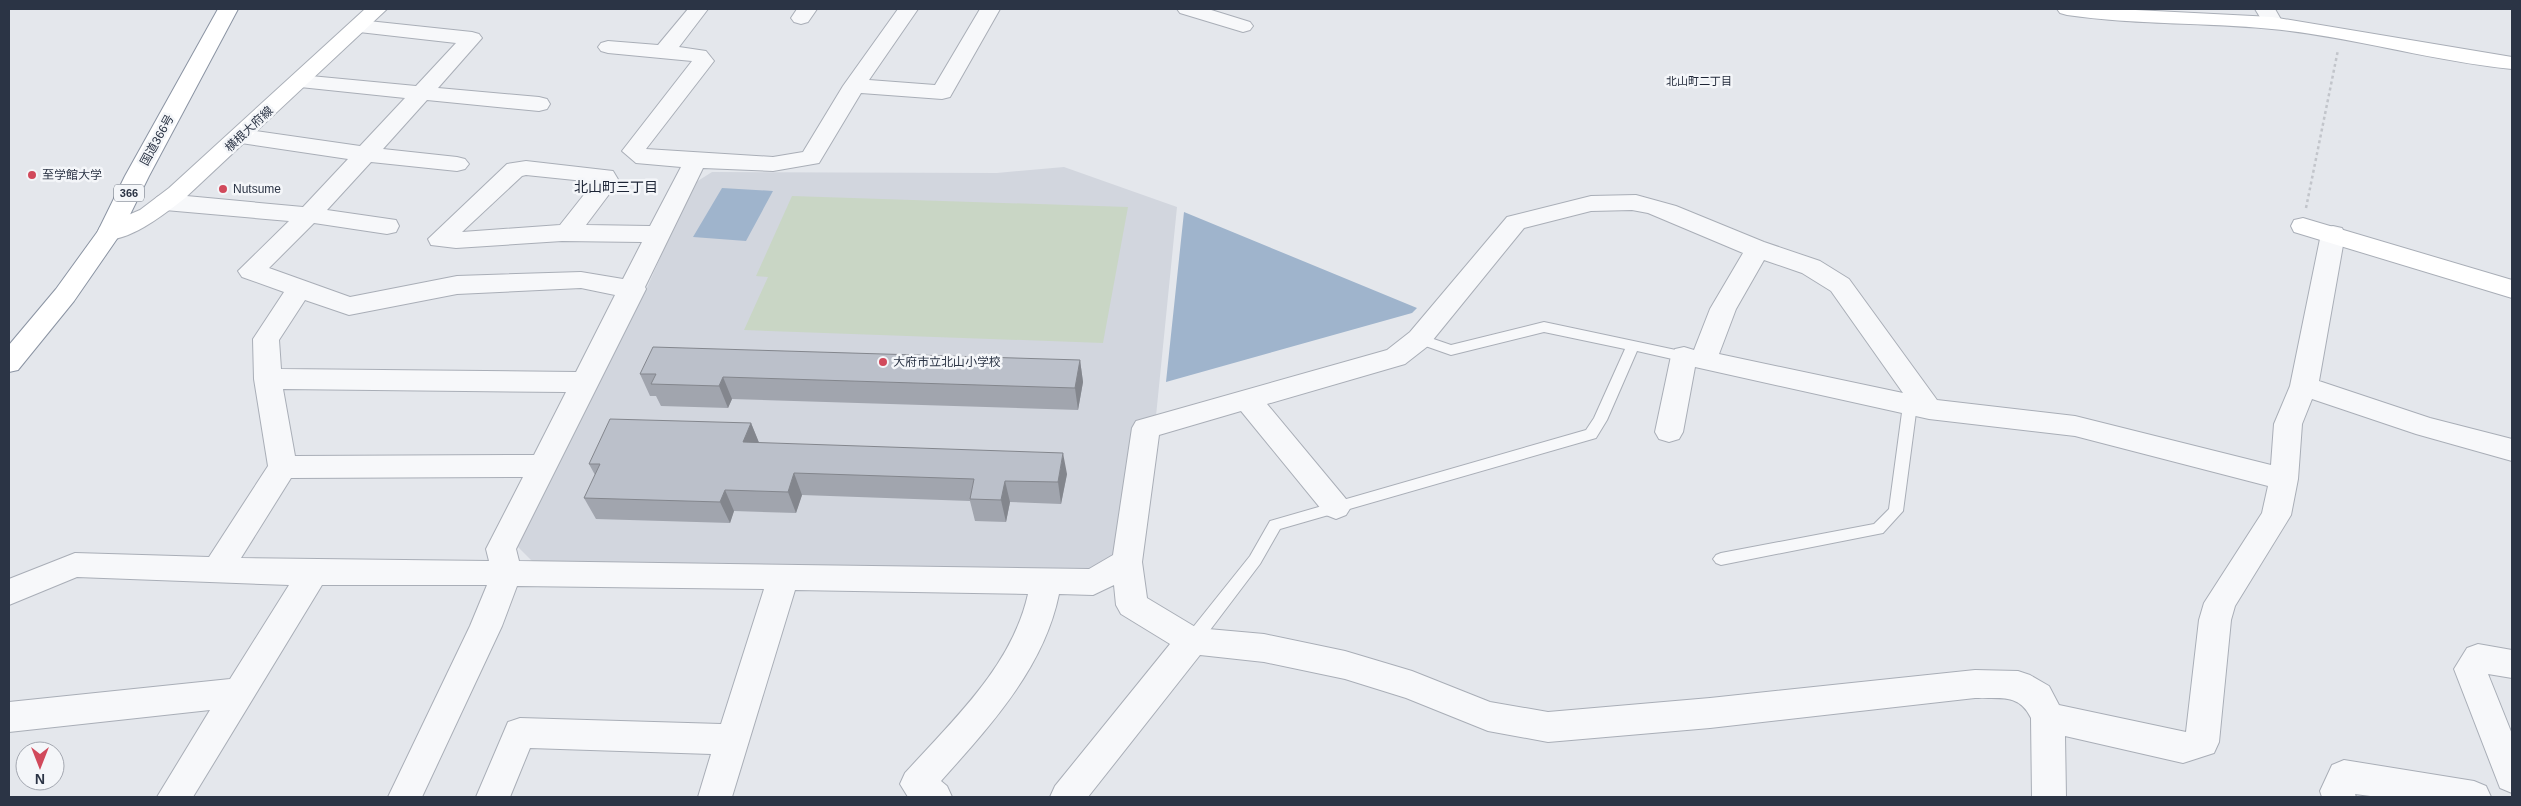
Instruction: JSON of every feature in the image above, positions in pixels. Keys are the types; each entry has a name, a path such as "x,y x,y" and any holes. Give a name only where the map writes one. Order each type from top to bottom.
{"main road":[{"name":"国道366号","path":"9,363 65,296 110,233 137,176 228,9"},
{"name":"横根大府線","path":"110,233 148,215 165,202 241,136 377,9"},
{"path":"2067,9 2096,14 2194,17 2269,16 2341,34 2512,63"},
{"path":"2303,226 2512,289"}],"street":[{"path":"664,52 698,9"},
{"path":"608,47 699,55 703,61 633,151 644,158 773,164 811,158 854,86 908,9"},
{"path":"854,86 942,92 990,9"},
{"path":"1187,9 1243,26"},
{"path":"359,26 472,38 309,214 251,272 349,306 457,285 581,280 633,289"},
{"path":"300,82 539,104"},
{"path":"241,136 365,154 456,164"},
{"path":"405,797 486,626 507,573 501,549 541,466 633,289 695,161"},
{"path":"567,233 607,180 605,176 526,168 515,169 440,239 456,240 567,233 660,234"},
{"path":"165,202 309,214 387,226"},
{"path":"1920,407 1834,280 1819,270 1758,249 1667,210 1635,203 1599,203 1559,211 1535,220 1516,222 1419,339 1396,357 1146,428 1127,562 1132,606 1192,641 1264,648 1345,665 1412,685 1488,716 1548,726 1710,713 1975,684 2018,685 2037,696 2048,717 2049,797"},
{"path":"2048,717 2183,748 2202,742 2215,620 2220,602 2276,515 2284,479 2288,424 2304,386 2333,234"},
{"path":"1669,432 1693,358 1758,249"},
{"path":"217,570 284,466 268,379 266,339 300,288"},
{"path":"1693,358 1920,407 2075,426 2284,479"},
{"path":"268,379 584,382"},
{"path":"2304,386 2426,427 2512,450"},
{"path":"1247,399 1336,507"},
{"path":"284,466 541,466"},
{"path":"9,592 75,566 313,573 507,573 1093,582 1127,562"},
{"path":"174,797 313,573"},
{"path":"715,797 783,578"},
{"path":"918,793 1012,669 1043,606 1046,582"},
{"path":"1066,797 1192,641"},
{"path":"2512,664 2478,658 2470,669 2512,777"},
{"path":"9,717 239,692"},
{"path":"492,797 520,733 733,740"},
{"path":"2339,797 2337,791 2344,776 2474,797"}],"lane":[{"path":"1419,339 1452,350 1544,327 1693,358"},
{"path":"1192,641 1254,560 1275,525 1591,434 1600,420 1633,346"},
{"path":"1721,559 1878,529 1896,511 1920,407"}],"path":[{"path":"2303,226 2341,34"}],"shaded area":[{"name":"大府市立北山小学校","path":"1064,167 1177,207 1156,416 1135,422 1120,552 1092,570 540,569 515,544 632,308 645,292 693,184 712,172 997,173"}],"green space":[{"path":"792,196 1128,207 1103,343 744,330 768,277 756,276"}],"water":[{"path":"722,188 773,191 746,241 693,237"},
{"path":"1184,212 1417,308 1412,313 1166,382"}],"building":[{"path":"653,347 1080,360 1075,388 723,377 719,386 651,384 656,374 640,374"},
{"path":"610,419 751,423 743,442 1063,453 1058,482 1005,481 1001,500 970,499 974,479 794,473 788,492 725,490 720,502 584,498 600,464 589,464"}],"place":[{"name":"至学館大学","path":"32,175"},
{"name":"Nutsume","path":"223,189"},
{"name":"大府市立北山小学校","path":"883,362"}],"district":[{"name":"北山町二丁目","path":"1699,81"},
{"name":"北山町三丁目","path":"616,187"}]}
